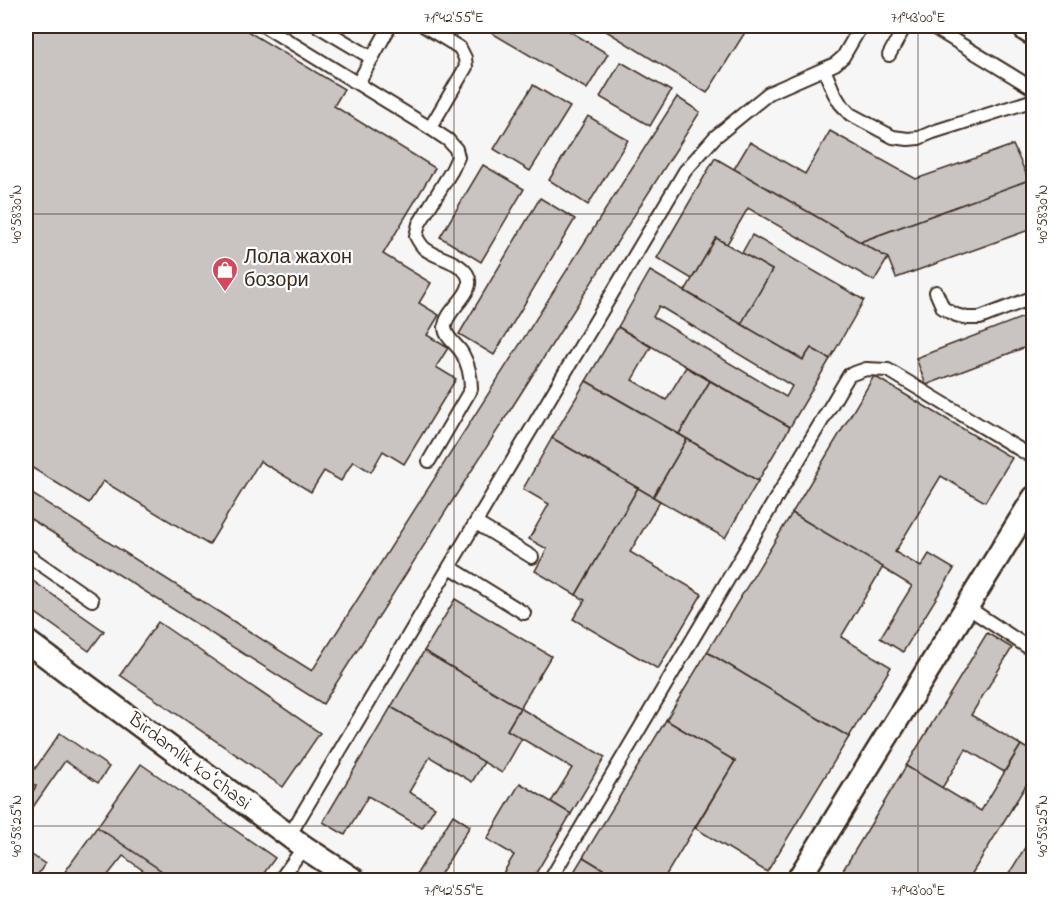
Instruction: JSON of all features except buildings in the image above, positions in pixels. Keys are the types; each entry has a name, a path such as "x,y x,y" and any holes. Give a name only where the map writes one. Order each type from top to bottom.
{"highway":[{"path":"1029,26 1034,28"}],"street":[{"path":"798,880 1034,498"},
{"name":"Birdamlik koʻchasi","path":"26,641 297,842 354,880"}],"lane":[{"path":"264,26 430,128 456,149 458,157 419,224 416,236 423,248 454,263 465,271 470,280 468,290 446,322 445,330 448,337 462,352 469,367 471,389 429,461"},
{"path":"318,26 372,58"},
{"path":"358,83 390,26"},
{"path":"424,26 460,48 466,67 430,128"},
{"path":"280,880 297,842 450,567 685,171 715,137 769,93 835,64 843,57 861,26"},
{"path":"889,55 905,26"},
{"path":"931,26 1034,89"},
{"path":"824,69 840,104 850,114 893,136 908,139 919,138 1034,100"},
{"path":"936,292 943,308 967,318 980,318 1034,297"},
{"path":"550,880 849,375 866,369 888,370 1034,458"},
{"path":"476,523 532,557"},
{"path":"26,554 92,600"},
{"path":"450,567 524,613"},
{"path":"967,607 1029,648"}],"place":[{"name":"Лола жахон бозори","path":"225,293"}]}
